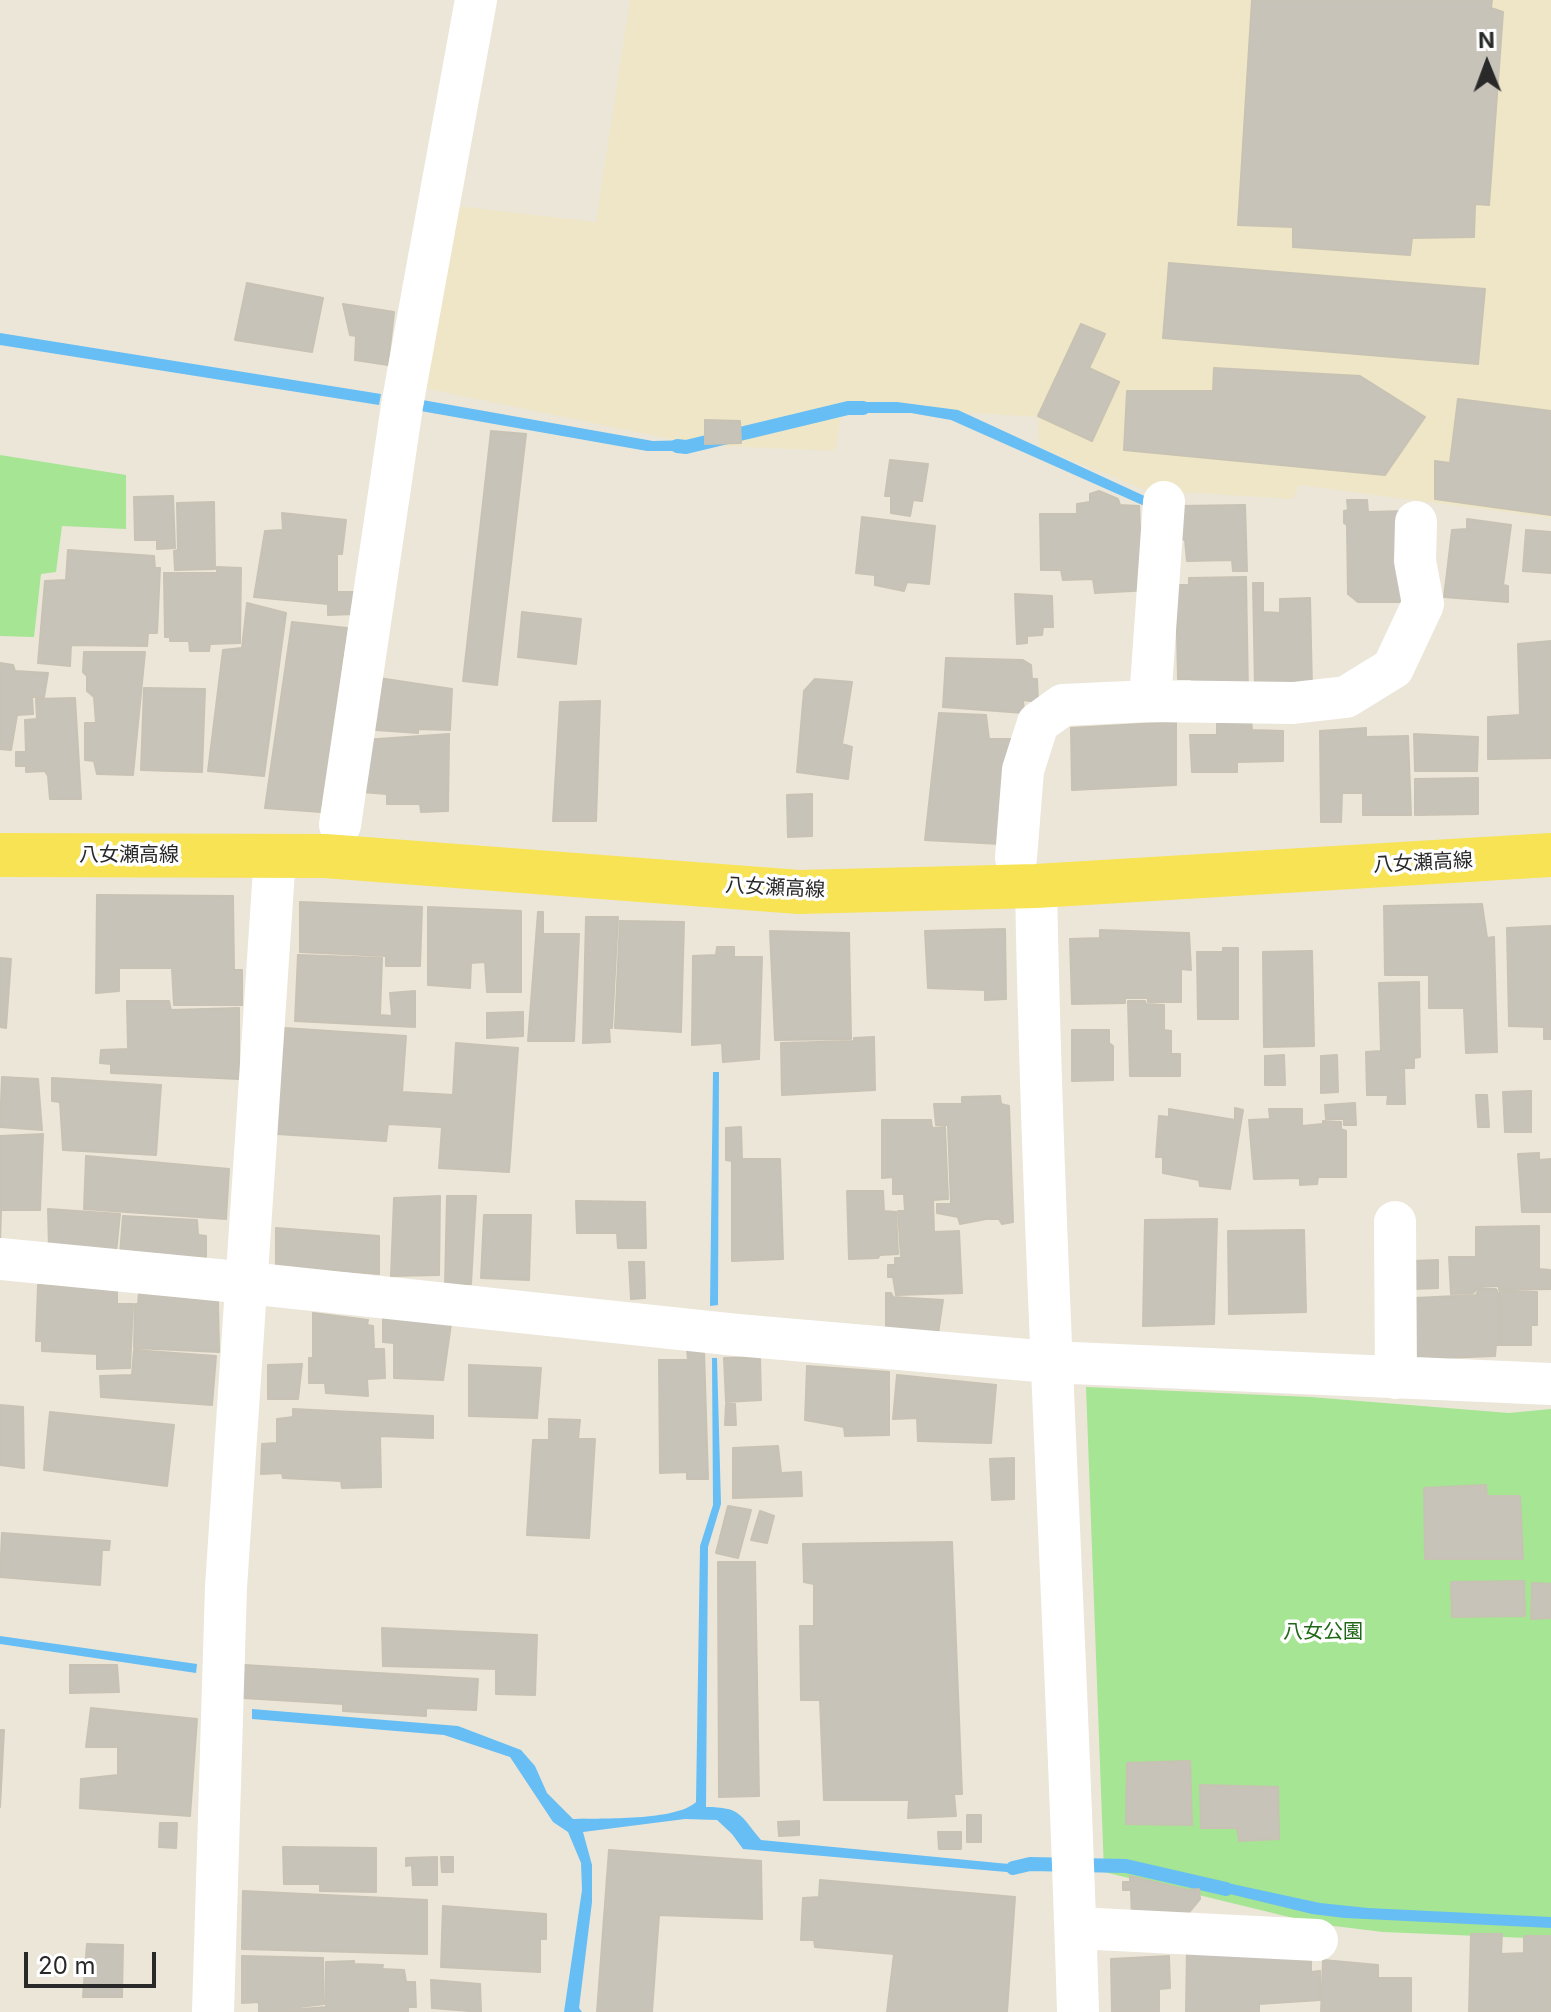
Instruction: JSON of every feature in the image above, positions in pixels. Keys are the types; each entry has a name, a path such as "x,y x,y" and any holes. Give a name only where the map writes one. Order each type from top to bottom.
{"main road":[{"name":"八女瀬高線","path":"0,855 325,856 799,892 1026,872 1551,855"}],"street":[{"path":"340,825 402,406 476,0"},
{"path":"1150,701 1164,502"},
{"path":"1078,2012 1070,1745 1023,770 1038,723 1063,705 1150,701 1293,703 1346,697 1393,668 1423,604 1415,561 1416,522"},
{"path":"213,2012 226,1587 248,1283 272,1169 275,855"},
{"path":"1395,1222 1396,1378"},
{"path":"0,1259 737,1335 1050,1362 1551,1384"},
{"path":"1076,1928 1317,1940"}],"shaded area":[{"path":"630,0 1551,0 1551,518 1299,485 1293,499 1145,490 1039,447 1038,417 843,405 835,451 699,445 419,387 456,206 596,222"}],"green space":[{"path":"0,455 126,475 126,529 62,526 56,572 41,574 34,637 0,636"},
{"name":"八女公園","path":"1086,1387 1310,1397 1509,1413 1551,1409 1551,1939 1383,1932 1318,1924 1104,1872"}],"water":[{"path":"0,333 381,394 379,405 0,345"},
{"path":"417,399 653,441 692,440 694,451 647,451 415,410"},
{"path":"844,402 897,402 958,410 1151,499 1149,508 951,420 911,413 848,413"},
{"path":"713,1072 719,1072 718,1305 710,1306"},
{"path":"712,1358 717,1358 721,1504 708,1547 706,1807 739,1814 761,1840 1010,1864 1028,1858 1032,1870 1018,1873 743,1849 717,1820 685,1819 583,1832 592,1865 592,1902 579,2008 582,2012 564,2012 582,1890 581,1863 568,1832 553,1822 510,1757 444,1735 252,1719 252,1709 458,1726 521,1750 535,1766 547,1793 573,1819 672,1813 696,1802 700,1546 713,1505"},
{"path":"0,1636 197,1664 196,1673 0,1644"},
{"path":"1209,1879 1320,1903 1551,1917 1551,1928 1312,1914 1209,1889"}],"building":[{"path":"1252,0 1492,0 1491,8 1503,12 1489,205 1475,204 1474,237 1412,238 1410,255 1293,247 1293,227 1238,225"},
{"path":"1169,263 1485,289 1478,364 1163,338"},
{"path":"247,283 323,298 312,352 235,340"},
{"path":"343,304 394,312 388,365 355,360 356,336 350,335"},
{"path":"1081,324 1105,334 1089,368 1119,382 1092,441 1038,416"},
{"path":"1214,368 1360,376 1425,417 1385,475 1124,450 1127,391 1213,391"},
{"path":"1458,399 1551,411 1551,515 1435,499 1435,461 1450,463"},
{"path":"705,420 740,421 741,443 705,444"},
{"path":"491,431 526,434 497,685 463,681"},
{"path":"890,460 928,464 922,501 913,500 910,516 891,513 891,496 885,496"},
{"path":"1099,491 1118,499 1120,505 1139,506 1140,528 1150,528 1150,590 1095,593 1093,579 1063,580 1061,570 1041,570 1040,514 1077,514 1077,504 1090,502 1090,494"},
{"path":"173,496 175,548 157,549 157,540 135,540 134,497"},
{"path":"1347,500 1367,500 1368,512 1407,511 1402,602 1358,602 1348,594 1347,525 1344,523"},
{"path":"214,502 215,569 175,570 174,551 178,550 177,503"},
{"path":"1245,505 1247,571 1233,571 1232,560 1187,561 1185,540 1179,538 1179,506"},
{"path":"282,513 346,520 342,554 337,554 337,592 355,592 354,614 328,615 328,604 254,597 265,531 283,530"},
{"path":"862,517 935,526 929,584 907,582 904,591 875,585 875,575 856,573"},
{"path":"1467,519 1511,525 1503,585 1508,586 1508,602 1444,597 1452,530 1467,529"},
{"path":"1526,530 1551,532 1551,573 1523,571"},
{"path":"68,550 154,556 155,568 160,568 157,633 148,633 147,646 71,645 70,666 38,663 45,581 66,580"},
{"path":"217,567 241,568 240,643 210,644 209,651 190,651 189,641 170,641 170,637 165,637 164,573 217,573"},
{"path":"1246,577 1248,692 1192,690 1192,679 1178,679 1176,585 1189,585 1189,578"},
{"path":"1253,583 1263,583 1263,612 1280,613 1280,599 1310,598 1312,689 1255,689"},
{"path":"1015,594 1052,596 1053,627 1043,627 1042,635 1027,636 1027,643 1017,644"},
{"path":"247,603 286,613 264,776 208,771 223,650 242,648"},
{"path":"522,612 581,619 576,664 518,657"},
{"path":"292,622 347,628 321,812 265,808"},
{"path":"1551,641 1551,758 1488,759 1488,717 1520,715 1518,644"},
{"path":"84,652 145,652 133,775 97,774 94,761 85,760 85,723 96,723 94,697 87,691 87,676 83,672"},
{"path":"946,658 1023,660 1031,665 1032,679 1037,679 1038,702 1023,700 1024,713 943,707"},
{"path":"0,663 13,665 15,671 48,673 44,697 32,697 33,714 17,715 11,750 0,749"},
{"path":"372,677 452,689 450,730 418,729 418,733 376,730"},
{"path":"815,679 852,682 842,744 852,747 848,779 797,772 804,691"},
{"path":"144,688 205,689 202,772 141,770"},
{"path":"75,698 81,799 50,799 45,771 26,772 26,766 16,766 16,752 26,752 25,720 37,719 36,699"},
{"path":"600,701 596,821 553,821 560,702"},
{"path":"939,713 986,715 989,739 1012,739 1001,844 925,840"},
{"path":"1251,720 1252,730 1283,731 1283,761 1237,762 1237,772 1192,772 1190,735 1217,735 1217,722"},
{"path":"1176,722 1176,785 1072,790 1071,728"},
{"path":"1366,728 1366,737 1408,736 1411,815 1363,815 1363,793 1342,793 1341,822 1321,822 1320,731"},
{"path":"449,734 448,811 421,812 420,804 387,804 387,794 362,792 364,740"},
{"path":"1414,734 1478,737 1477,771 1415,771"},
{"path":"1478,778 1478,814 1415,815 1415,779"},
{"path":"812,794 812,836 788,837 787,795"},
{"path":"97,895 233,896 234,970 242,970 242,1005 174,1005 172,968 119,968 119,991 96,993"},
{"path":"300,902 422,907 420,966 386,966 386,956 300,952"},
{"path":"1482,904 1487,938 1494,937 1497,1052 1466,1053 1464,1008 1429,1008 1429,975 1385,975 1384,906"},
{"path":"428,907 521,911 521,992 487,992 485,962 471,963 470,988 428,985"},
{"path":"538,912 543,912 543,934 579,934 574,1041 528,1041"},
{"path":"586,917 618,917 610,1042 583,1043"},
{"path":"620,921 684,922 681,1032 615,1028"},
{"path":"1551,926 1551,1039 1544,1039 1544,1027 1509,1026 1507,928"},
{"path":"1005,929 1006,999 985,1000 985,990 928,988 925,931"},
{"path":"1100,930 1189,933 1191,970 1181,969 1181,1002 1125,998 1125,1003 1072,1004 1070,939 1100,938"},
{"path":"770,931 849,933 851,1039 775,1040"},
{"path":"717,947 734,947 734,957 762,957 759,1059 723,1062 722,1043 692,1045 693,956 716,955"},
{"path":"1223,948 1238,948 1238,1019 1198,1019 1197,952 1223,952"},
{"path":"1312,951 1314,1046 1264,1047 1263,952"},
{"path":"298,955 382,958 380,1015 392,1016 390,993 415,991 415,1027 295,1021"},
{"path":"0,958 11,959 6,1028 0,1027"},
{"path":"1419,982 1420,1057 1414,1058 1414,1068 1404,1068 1405,1104 1387,1104 1388,1095 1367,1095 1366,1052 1381,1051 1379,983"},
{"path":"127,1001 169,1001 171,1010 239,1008 239,1079 111,1073 111,1064 100,1063 101,1050 128,1049"},
{"path":"1128,1001 1164,1005 1164,1030 1171,1031 1171,1054 1180,1054 1180,1076 1130,1076"},
{"path":"523,1012 523,1036 487,1038 487,1013"},
{"path":"284,1028 406,1036 402,1092 453,1095 456,1043 518,1048 509,1172 439,1168 442,1127 388,1124 386,1141 277,1134"},
{"path":"1072,1030 1109,1030 1109,1043 1113,1046 1113,1080 1072,1081"},
{"path":"874,1037 875,1090 782,1095 781,1043 854,1041 854,1038"},
{"path":"1284,1055 1285,1085 1265,1085 1265,1056"},
{"path":"1337,1055 1338,1092 1321,1093 1321,1056"},
{"path":"2,1077 38,1079 42,1130 0,1127"},
{"path":"52,1078 161,1085 156,1155 63,1150 60,1102 52,1101"},
{"path":"1531,1091 1531,1132 1505,1132 1503,1092"},
{"path":"1476,1095 1487,1095 1489,1127 1478,1127"},
{"path":"1000,1096 1001,1104 1009,1106 1013,1222 1002,1224 999,1219 986,1219 960,1224 958,1217 937,1213 937,1204 951,1204 948,1125 936,1125 934,1104 962,1104 962,1097"},
{"path":"1355,1103 1356,1125 1344,1125 1344,1119 1326,1119 1325,1105"},
{"path":"1235,1108 1243,1110 1230,1189 1200,1186 1199,1180 1163,1173 1163,1157 1156,1157 1159,1116 1169,1117 1169,1109 1235,1120"},
{"path":"1269,1109 1302,1109 1302,1126 1323,1124 1323,1121 1341,1122 1341,1129 1346,1131 1346,1177 1318,1177 1317,1184 1300,1185 1300,1178 1254,1179 1249,1120 1270,1119"},
{"path":"882,1120 931,1120 932,1128 945,1127 948,1199 933,1200 934,1232 959,1231 962,1293 896,1295 893,1277 888,1277 888,1265 895,1265 895,1258 901,1258 898,1211 905,1211 904,1194 893,1194 893,1177 882,1178"},
{"path":"741,1127 742,1159 780,1159 783,1259 732,1261 732,1161 726,1160 726,1128"},
{"path":"43,1134 40,1210 1,1210 0,1243 0,1136"},
{"path":"1539,1153 1539,1160 1551,1159 1551,1212 1522,1212 1518,1154"},
{"path":"86,1156 229,1169 226,1219 84,1209"},
{"path":"847,1191 883,1191 884,1211 896,1212 898,1254 849,1259"},
{"path":"440,1196 439,1275 391,1276 394,1198"},
{"path":"447,1196 476,1196 471,1284 445,1285"},
{"path":"576,1201 645,1202 646,1248 618,1248 617,1233 577,1233"},
{"path":"48,1209 120,1214 116,1253 49,1249"},
{"path":"484,1215 531,1215 529,1280 481,1278"},
{"path":"123,1216 197,1220 198,1235 206,1236 206,1257 192,1256 191,1262 120,1254"},
{"path":"1217,1219 1214,1324 1143,1326 1145,1220"},
{"path":"1539,1226 1539,1269 1550,1270 1551,1289 1499,1290 1499,1286 1479,1287 1473,1293 1451,1294 1449,1257 1476,1257 1476,1227"},
{"path":"276,1228 379,1236 379,1274 276,1266"},
{"path":"1304,1230 1306,1312 1229,1314 1228,1231"},
{"path":"1438,1260 1438,1288 1413,1289 1413,1261"},
{"path":"629,1262 644,1262 645,1298 631,1299"},
{"path":"38,1285 117,1287 117,1304 133,1304 130,1368 97,1369 97,1354 42,1351 42,1341 36,1341"},
{"path":"1479,1289 1496,1289 1498,1293 1500,1345 1496,1345 1495,1356 1416,1359 1415,1298 1476,1295"},
{"path":"1500,1291 1537,1292 1537,1325 1531,1325 1531,1345 1501,1345"},
{"path":"139,1293 218,1301 219,1352 134,1348 135,1304 138,1304"},
{"path":"886,1293 891,1293 893,1297 943,1300 938,1334 886,1331"},
{"path":"313,1313 368,1320 367,1325 373,1326 374,1349 384,1349 385,1378 367,1379 368,1396 326,1393 325,1383 309,1383 309,1358 313,1358"},
{"path":"383,1318 451,1324 443,1380 394,1378 394,1343 383,1342"},
{"path":"134,1350 216,1356 212,1405 101,1397 100,1376 132,1375"},
{"path":"687,1350 704,1350 708,1479 687,1479 687,1472 660,1473 659,1360 688,1360"},
{"path":"760,1357 761,1400 726,1402 724,1358"},
{"path":"302,1364 298,1399 268,1399 268,1365"},
{"path":"469,1365 541,1368 537,1418 469,1416"},
{"path":"807,1366 889,1372 889,1435 845,1436 844,1427 805,1420"},
{"path":"897,1375 996,1385 991,1443 918,1441 917,1418 893,1419"},
{"path":"726,1404 735,1404 736,1425 725,1425"},
{"path":"0,1405 23,1407 24,1468 0,1465"},
{"path":"293,1409 433,1416 433,1438 380,1436 381,1487 342,1488 341,1481 283,1478 282,1473 261,1474 262,1444 277,1443 277,1419 293,1417"},
{"path":"50,1412 174,1425 167,1486 44,1470"},
{"path":"549,1419 580,1420 578,1439 595,1439 589,1538 527,1535 533,1440 549,1440"},
{"path":"778,1446 781,1473 801,1472 802,1496 733,1498 733,1448"},
{"path":"1014,1458 1014,1499 992,1500 990,1459"},
{"path":"1486,1485 1487,1496 1520,1496 1523,1559 1425,1559 1424,1488"},
{"path":"728,1506 751,1510 738,1558 716,1553"},
{"path":"760,1511 774,1516 767,1543 751,1540"},
{"path":"2,1533 110,1541 109,1550 102,1550 100,1585 0,1577"},
{"path":"952,1542 962,1794 954,1794 956,1816 908,1818 909,1800 824,1800 820,1700 801,1700 800,1626 814,1626 814,1584 804,1582 803,1544"},
{"path":"718,1562 755,1562 759,1796 719,1797"},
{"path":"1524,1581 1525,1616 1452,1617 1451,1582"},
{"path":"1532,1583 1551,1584 1551,1618 1531,1619"},
{"path":"382,1628 537,1635 535,1695 496,1694 496,1669 383,1666"},
{"path":"70,1665 117,1665 119,1692 70,1693"},
{"path":"244,1665 478,1679 476,1710 426,1708 426,1716 343,1711 343,1704 243,1698"},
{"path":"91,1708 197,1719 190,1816 80,1808 81,1779 118,1775 118,1747 86,1747"},
{"path":"0,1730 4,1730 0,1807"},
{"path":"1190,1761 1192,1825 1126,1824 1127,1763"},
{"path":"1200,1785 1278,1787 1279,1839 1239,1841 1237,1828 1201,1828"},
{"path":"967,1815 981,1815 981,1842 967,1842"},
{"path":"799,1821 799,1835 779,1836 778,1822"},
{"path":"160,1823 177,1823 176,1848 159,1847"},
{"path":"938,1832 961,1832 961,1849 939,1849"},
{"path":"283,1847 376,1848 376,1892 320,1891 320,1884 284,1884"},
{"path":"609,1850 761,1861 762,1919 659,1915 652,2012 597,2012"},
{"path":"437,1857 437,1885 413,1885 412,1865 406,1866 406,1858"},
{"path":"441,1857 453,1857 453,1872 442,1872"},
{"path":"1130,1876 1188,1890 1199,1889 1200,1899 1185,1917 1132,1920 1131,1890 1123,1890 1123,1882 1130,1882"},
{"path":"820,1880 1015,1897 1007,2012 887,2012 894,1954 815,1947 814,1940 801,1940 803,1898 819,1897"},
{"path":"243,1891 427,1900 427,1954 242,1949"},
{"path":"443,1906 546,1914 546,1939 540,1939 540,1972 441,1967"},
{"path":"1471,1934 1502,1934 1501,1954 1524,1953 1524,1936 1551,1936 1551,2012 1469,2012"},
{"path":"87,1944 123,1945 122,1997 83,1997"},
{"path":"1187,1945 1300,1950 1300,1961 1311,1961 1311,1972 1320,1971 1320,2000 1259,2004 1259,2012 1186,2012"},
{"path":"242,1956 323,1958 324,2004 300,2007 300,2012 259,2012 259,2002 242,2003"},
{"path":"1169,1956 1170,1988 1159,1989 1159,2012 1112,2012 1111,1959"},
{"path":"1323,1960 1378,1965 1378,1978 1411,1978 1411,2012 1321,2012"},
{"path":"354,1961 354,1964 383,1965 382,1969 404,1970 406,1982 415,1982 416,2007 408,2007 408,2012 302,2012 302,2009 326,2007 326,1962"},
{"path":"431,1980 480,1984 481,2012 432,2008"}],"waterway":[{"path":"677,446 686,447 848,408 863,408"},
{"path":"1013,1868 1030,1864 1126,1866 1226,1889"}]}
